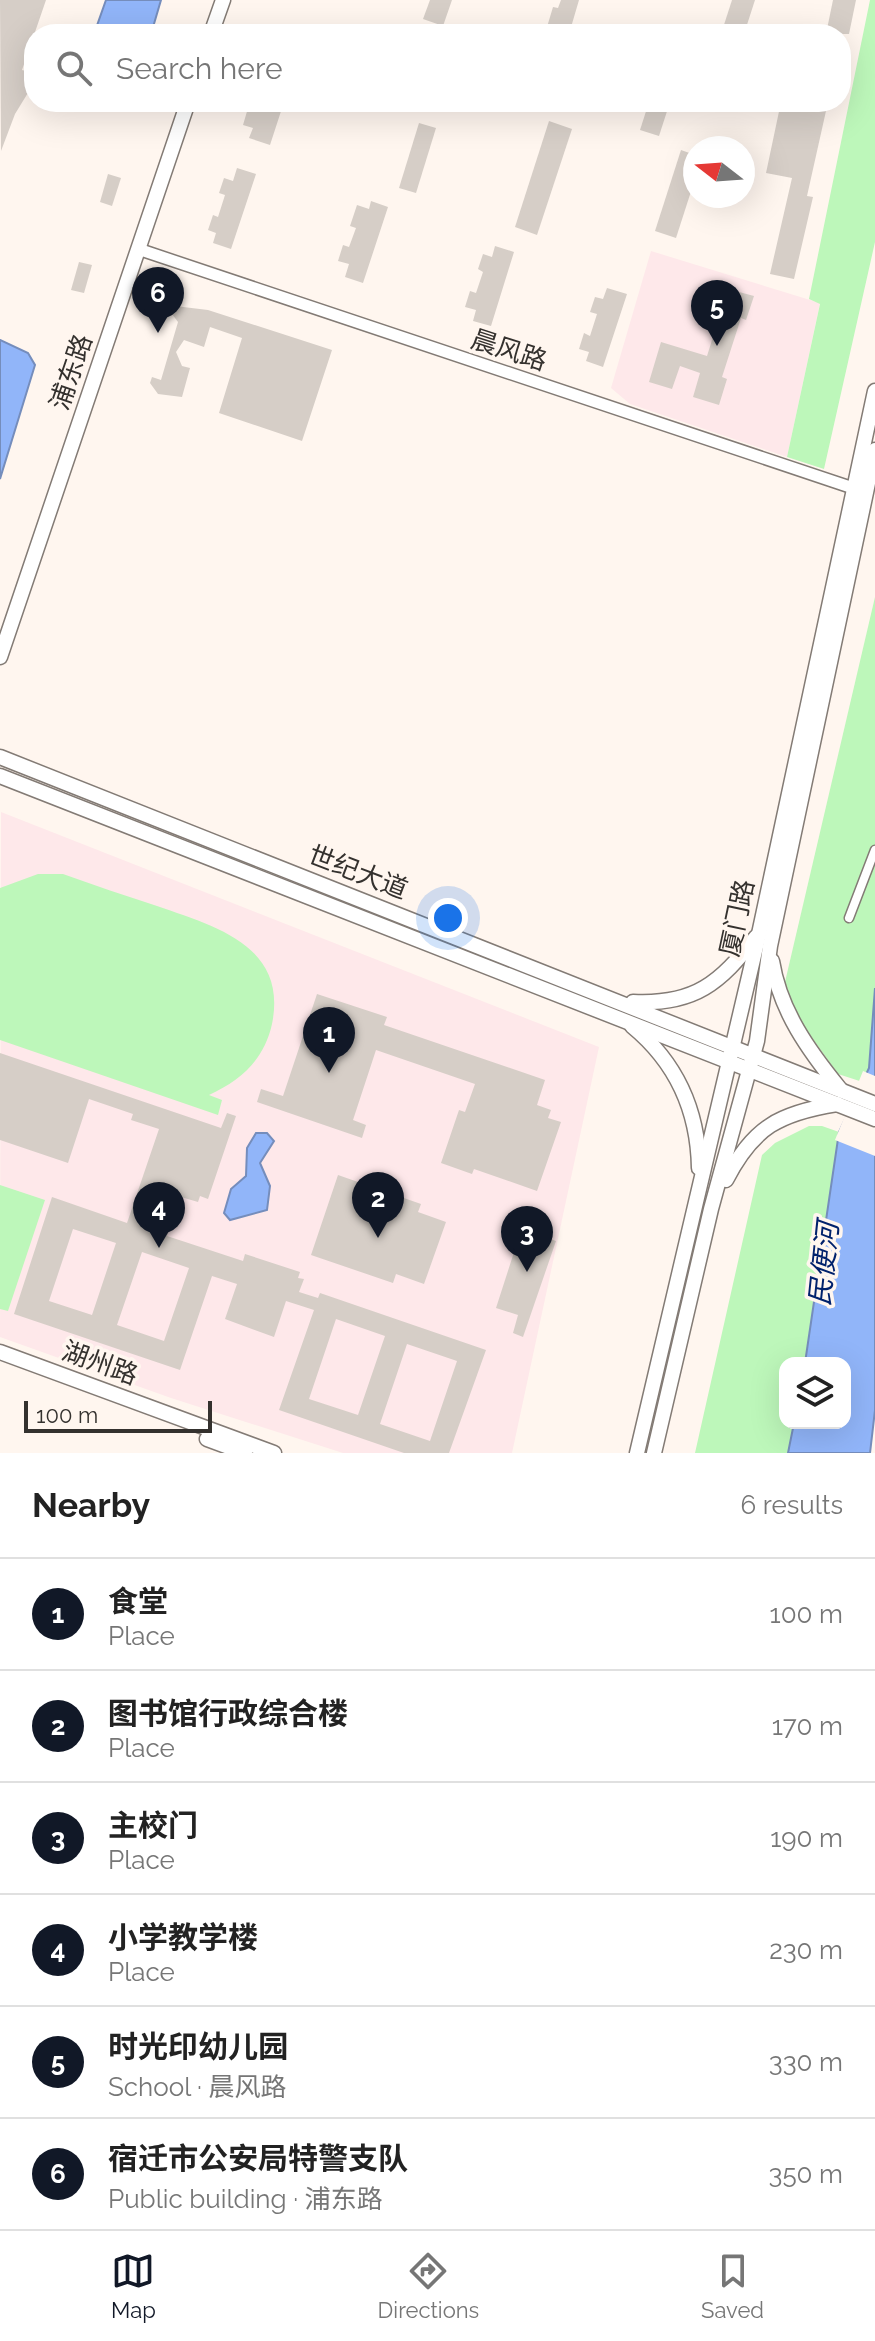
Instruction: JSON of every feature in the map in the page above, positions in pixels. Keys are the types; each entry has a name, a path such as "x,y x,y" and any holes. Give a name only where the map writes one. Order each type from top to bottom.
{"street":[{"path":"215,24 223,0"},
{"name":"浦东路","path":"0,657 185,112"},
{"name":"晨风路","path":"138,249 860,491"},
{"name":"厦门路","path":"654,1453 711,1209 751,1063 770,946 860,491 875,391"},
{"name":"厦门路","path":"637,1453 860,491 875,450"},
{"name":"世纪大道","path":"0,757 845,1100 875,1119"},
{"name":"世纪大道","path":"0,776 621,1009"},
{"path":"849,918 875,850"},
{"path":"621,1009 670,1001 715,984 759,934"},
{"path":"711,1209 748,1142 762,1130 799,1110 845,1100 800,1037 775,977 770,946"},
{"path":"621,1009 650,1041 682,1087 693,1110 699,1141 700,1190"},
{"name":"世纪大道","path":"845,1100 875,1104"},
{"name":"湖州路","path":"0,1352 274,1453"},
{"name":"湖州路","path":"0,1362 245,1453"}],"shaded area":[{"path":"651,251 820,303 787,457 630,404 611,388"},
{"path":"1,812 599,1047 512,1453 343,1453 171,1398 0,1337"}],"green space":[{"path":"870,0 875,0 875,242 824,469 787,457 820,304 809,299 847,112 851,112 851,93"},
{"path":"875,597 875,1086 838,1074 797,1017 785,982"},
{"path":"38,874 63,874 201,922 223,931 258,957 269,975 274,997 272,1024 263,1048 250,1067 231,1083 209,1095 222,1100 218,1115 0,1040 0,888"},
{"path":"809,1126 822,1126 839,1132 806,1357 779,1357 779,1429 793,1429 788,1453 695,1453 762,1155 775,1143"},
{"path":"0,1185 45,1200 8,1311 0,1309"}],"water":[{"path":"106,0 161,0 154,24 98,24"},
{"path":"0,340 28,353 35,365 0,479"},
{"name":"民便河","path":"875,988 875,1410 870,1453 788,1453 793,1429 851,1429 851,1357 806,1357 839,1132 869,1068"},
{"path":"256,1133 267,1133 274,1141 260,1163 270,1186 267,1210 230,1220 224,1213 231,1189 246,1176 247,1148"}],"pier":[{"path":"863,1071 875,1076 875,1156 835,1140"}],"building":[{"path":"0,0 46,0 38,24 24,24 24,99 1,151"},
{"path":"430,0 452,0 444,24 423,19"},
{"path":"561,0 579,0 572,24 548,24 553,7 558,8"},
{"path":"732,0 755,0 747,24 724,24"},
{"path":"833,0 856,0 851,24 828,24"},
{"path":"247,112 281,112 270,145 249,138 253,128 243,125"},
{"path":"646,112 667,112 659,136 640,130"},
{"path":"779,112 826,112 807,196 813,197 794,279 770,274 792,178 766,173"},
{"path":"549,121 572,129 537,235 515,227"},
{"path":"419,123 436,128 416,193 399,188"},
{"path":"681,150 683,208 686,208 676,238 655,231"},
{"path":"237,168 256,174 231,249 213,243 216,233 208,230 213,215 218,217 225,195 219,193 224,178 233,181"},
{"path":"108,174 121,178 112,206 100,202"},
{"path":"371,201 388,207 363,283 345,277 349,264 338,261 343,245 349,247 356,228 350,226 357,205 369,209"},
{"path":"495,246 514,252 491,326 473,321 476,310 465,307 470,291 476,293 483,272 478,269 483,254 492,257"},
{"path":"79,262 92,265 84,293 71,290"},
{"path":"607,288 627,294 603,367 586,361 589,352 579,349 584,333 590,336 597,314 590,312 595,297 603,299"},
{"path":"728,289 754,296 746,320 741,318 722,377 727,379 719,405 693,397 700,373 680,366 672,389 649,382 661,342 707,356"},
{"path":"175,306 208,310 332,350 302,441 219,413 242,338 210,327 204,347 184,340 176,352 182,366 190,368 182,397 158,394 150,383 152,377 161,380 178,322 172,314"},
{"path":"317,994 387,1017 384,1025 545,1080 537,1105 551,1110 548,1118 561,1122 537,1191 474,1169 472,1174 441,1163 459,1110 465,1112 475,1084 376,1050 353,1120 366,1125 362,1138 257,1102 261,1089 283,1096"},
{"path":"0,1053 221,1128 227,1113 236,1116 208,1199 200,1196 198,1202 181,1197 167,1236 243,1261 245,1254 300,1272 298,1278 304,1279 299,1292 318,1298 320,1293 486,1350 449,1453 404,1453 279,1410 314,1310 286,1301 274,1337 225,1319 237,1284 212,1276 180,1370 14,1314 52,1197 127,1223 159,1129 131,1120 133,1114 89,1099 68,1163 0,1140","holes":["73,1229 116,1243 92,1315 49,1301","142,1252 189,1268 164,1341 117,1325","336,1319 385,1336 358,1415 309,1399","407,1344 457,1361 430,1441 380,1424"]},
{"path":"338,1175 421,1204 418,1212 446,1222 424,1284 396,1274 393,1283 311,1255"},
{"path":"545,1237 556,1241 523,1337 513,1333 518,1315 496,1308 516,1246 539,1255"}],"place":[{"name":"宿迁市公安局特警支队","path":"158,333"},
{"name":"时光印幼儿园","path":"717,346"},
{"name":"食堂","path":"329,1073"},
{"name":"图书馆行政综合楼","path":"378,1238"},
{"name":"小学教学楼","path":"159,1248"},
{"name":"主校门","path":"527,1272"}]}
